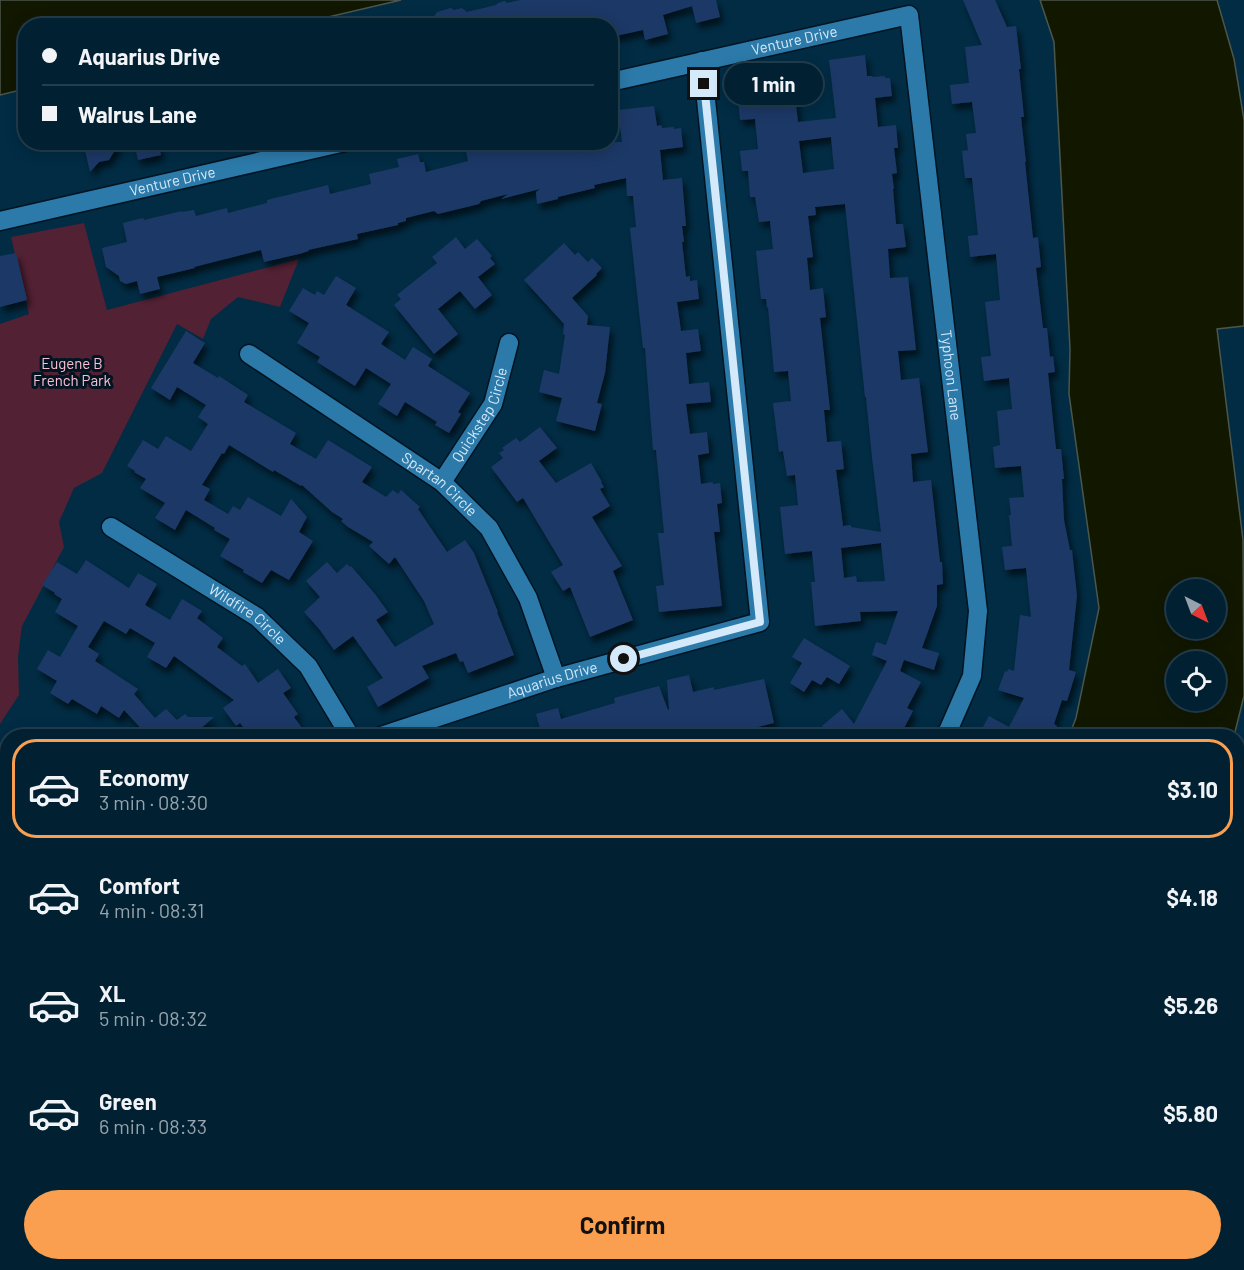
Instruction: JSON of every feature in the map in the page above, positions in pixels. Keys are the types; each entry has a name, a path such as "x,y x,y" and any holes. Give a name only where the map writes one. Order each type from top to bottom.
{"street":[{"name":"Venture Drive","path":"618,80 909,15"},
{"name":"Typhoon Lane","path":"909,15 978,611 972,676 947,729"},
{"name":"Aquarius Drive","path":"402,729 556,678 760,622 702,61"},
{"name":"Venture Drive","path":"0,221 310,150"},
{"name":"Quickstep Circle","path":"442,482 494,404 508,344"},
{"name":"Spartan Circle","path":"249,354 442,482 489,528 528,598 556,678"},
{"name":"Wildfire Circle","path":"111,527 257,617 308,666 346,729"}],"green space":[{"name":"Eugene B French Park","path":"84,223 107,310 299,259 280,307 238,297 211,319 203,339 177,324 102,473 74,488 59,522 64,547 22,626 18,657 19,695 0,724 0,324 29,314 11,237"}],"shaded area":[{"path":"0,0 401,0 324,18 18,18 18,91 0,95"},
{"path":"1040,0 1217,0 1234,59 1244,120 1244,326 1217,329 1243,540 1244,696 1236,729 1072,729 1099,608 1069,394 1070,349 1054,42"}],"building":[{"path":"520,0 716,0 720,17 696,23 692,6 663,15 668,34 645,40 643,30 618,35 618,18 433,18 437,12 451,8 454,10 462,8 467,12 505,1 507,3"},
{"path":"963,0 995,0 1007,27 1016,26 1021,69 1019,69 1024,117 1021,117 1025,162 1033,238 1038,237 1041,267 1036,268 1043,328 1047,328 1050,357 1053,356 1055,372 1048,373 1056,449 1061,449 1064,520 1070,550 1072,550 1077,596 1069,670 1076,672 1067,701 1062,700 1054,724 1057,726 1055,729 982,729 989,716 1009,727 1024,698 998,690 1005,671 1007,672 1008,669 1014,671 1020,615 1031,617 1026,568 1005,570 1002,547 1012,546 1009,498 1024,497 1021,466 995,468 993,447 1000,445 997,411 1012,409 1009,378 984,381 981,357 991,356 985,302 1000,300 996,254 970,257 968,236 978,235 972,178 965,178 962,151 968,150 966,134 976,133 972,102 952,104 950,85 969,83 965,47 982,45"},
{"path":"865,55 867,76 890,78 892,96 875,98 878,127 896,125 898,148 894,148 897,173 892,174 893,189 896,224 903,224 906,247 888,249 890,278 908,277 916,350 898,351 901,380 919,378 928,452 911,454 913,482 931,480 940,562 942,562 943,584 937,585 937,606 922,648 939,653 934,670 904,660 900,671 921,682 907,708 913,711 904,729 824,729 822,726 842,709 854,724 887,661 872,655 876,642 886,645 898,611 860,612 861,621 815,626 811,582 815,582 812,551 785,554 780,507 798,505 795,475 787,476 783,451 779,452 773,403 791,401 788,371 774,372 768,307 766,299 761,299 756,251 773,249 770,221 759,222 755,197 750,197 748,171 742,171 740,151 758,149 755,119 740,120 738,99 757,97 756,72 792,68 798,122 836,118 829,60","holes":["831,137 834,169 803,173 799,141","845,204 865,397 881,532 851,527 851,525 843,526 836,470 844,469 841,441 827,442 824,410 830,410 820,318 826,317 823,288 810,290 807,258 813,257 808,216 816,215 815,207","881,543 885,581 857,582 856,576 844,578 841,548"]},
{"path":"654,106 657,126 681,128 683,147 660,150 663,180 682,178 686,226 682,226 684,242 682,242 686,277 690,276 690,281 697,280 699,299 677,302 681,331 698,329 701,351 686,353 689,384 709,382 711,402 686,404 690,434 707,432 709,453 698,455 701,484 720,483 722,503 717,504 720,532 714,532 722,606 659,612 656,586 664,585 658,533 664,533 630,228 636,227 633,196 627,196 626,178 594,185 595,188 537,204 536,192 540,189 501,199 508,194 438,214 434,211 406,218 406,221 398,225 357,234 358,239 264,262 261,250 157,277 160,289 140,294 137,281 126,284 106,267 102,248 127,242 123,223 182,211 194,210 196,216 227,208 228,213 267,203 267,200 328,185 330,194 371,184 369,174 399,167 397,159 418,154 420,162 424,162 426,172 468,161 466,150 618,150 618,142 622,142 618,110"},
{"path":"85,150 115,150 109,160 99,162 90,172"},
{"path":"136,150 160,150 161,155 138,160"},
{"path":"456,237 465,249 477,239 492,256 490,258 495,264 478,277 492,295 475,309 460,291 438,309 458,334 434,354 394,305 401,299 397,295 437,263 432,257"},
{"path":"564,243 575,255 578,252 588,262 592,258 602,268 572,298 588,316 587,325 610,327 605,373 597,403 602,404 595,431 556,421 562,398 539,392 544,370 559,374 565,335 563,334 564,324 524,280"},
{"path":"16,253 27,300 0,307 0,256"},
{"path":"336,276 356,288 346,305 389,332 381,344 405,360 413,347 432,359 428,366 470,393 449,433 435,425 437,422 405,402 397,416 378,404 391,384 366,368 355,386 317,362 320,357 297,343 309,323 289,311 303,288 315,295 317,291 324,295"},
{"path":"186,331 205,343 193,363 218,378 219,376 248,395 244,402 296,433 290,444 316,459 328,440 372,467 362,482 386,497 393,490 398,494 401,490 420,507 418,509 447,552 465,540 474,553 514,655 468,673 463,661 460,662 456,653 422,666 429,678 378,707 367,687 383,678 353,636 334,650 304,612 320,597 306,581 327,562 337,573 347,564 351,566 388,612 376,620 395,647 434,624 424,601 395,557 389,564 369,546 373,542 348,527 341,521 343,519 302,485 274,470 273,472 229,445 202,485 210,489 204,500 228,514 233,506 240,510 248,497 281,516 291,499 307,517 299,532 313,541 289,580 271,570 262,583 243,572 244,570 220,556 230,539 186,510 175,530 155,518 165,503 140,488 146,479 127,466 143,440 158,449 166,436 191,451 208,424 198,417 206,405 177,387 170,400 151,388"},
{"path":"540,427 557,448 539,461 556,483 591,463 602,482 604,487 600,489 610,506 592,517 622,566 613,571 633,620 590,637 570,587 563,591 551,572 563,565 523,498 517,502 491,467 503,458 499,453 504,450 502,448 516,438 520,442"},
{"path":"86,560 129,588 138,573 157,584 145,605 170,620 182,599 202,611 197,618 223,638 217,647 242,666 245,664 258,683 278,669 291,688 283,693 298,714 294,717 302,728 245,729 240,723 236,726 223,708 234,700 174,656 166,668 147,657 155,643 130,628 126,634 104,621 88,647 99,654 95,661 138,689 134,694 155,718 166,709 177,720 185,714 188,717 214,717 200,729 142,729 124,710 119,718 101,706 97,714 72,699 68,704 50,693 57,681 37,669 48,650 60,657 78,626 55,612 62,599 42,585 57,562 77,574"},
{"path":"804,638 850,666 839,684 827,677 821,685 812,680 804,692 790,683 802,663 792,657"},
{"path":"689,675 693,692 714,687 714,690 764,679 774,723 750,729 540,729 536,714 558,708 561,719 615,703 614,698 659,686 668,710 667,680"}],"route":[{"path":"624,659 760,622 704,84"}]}
